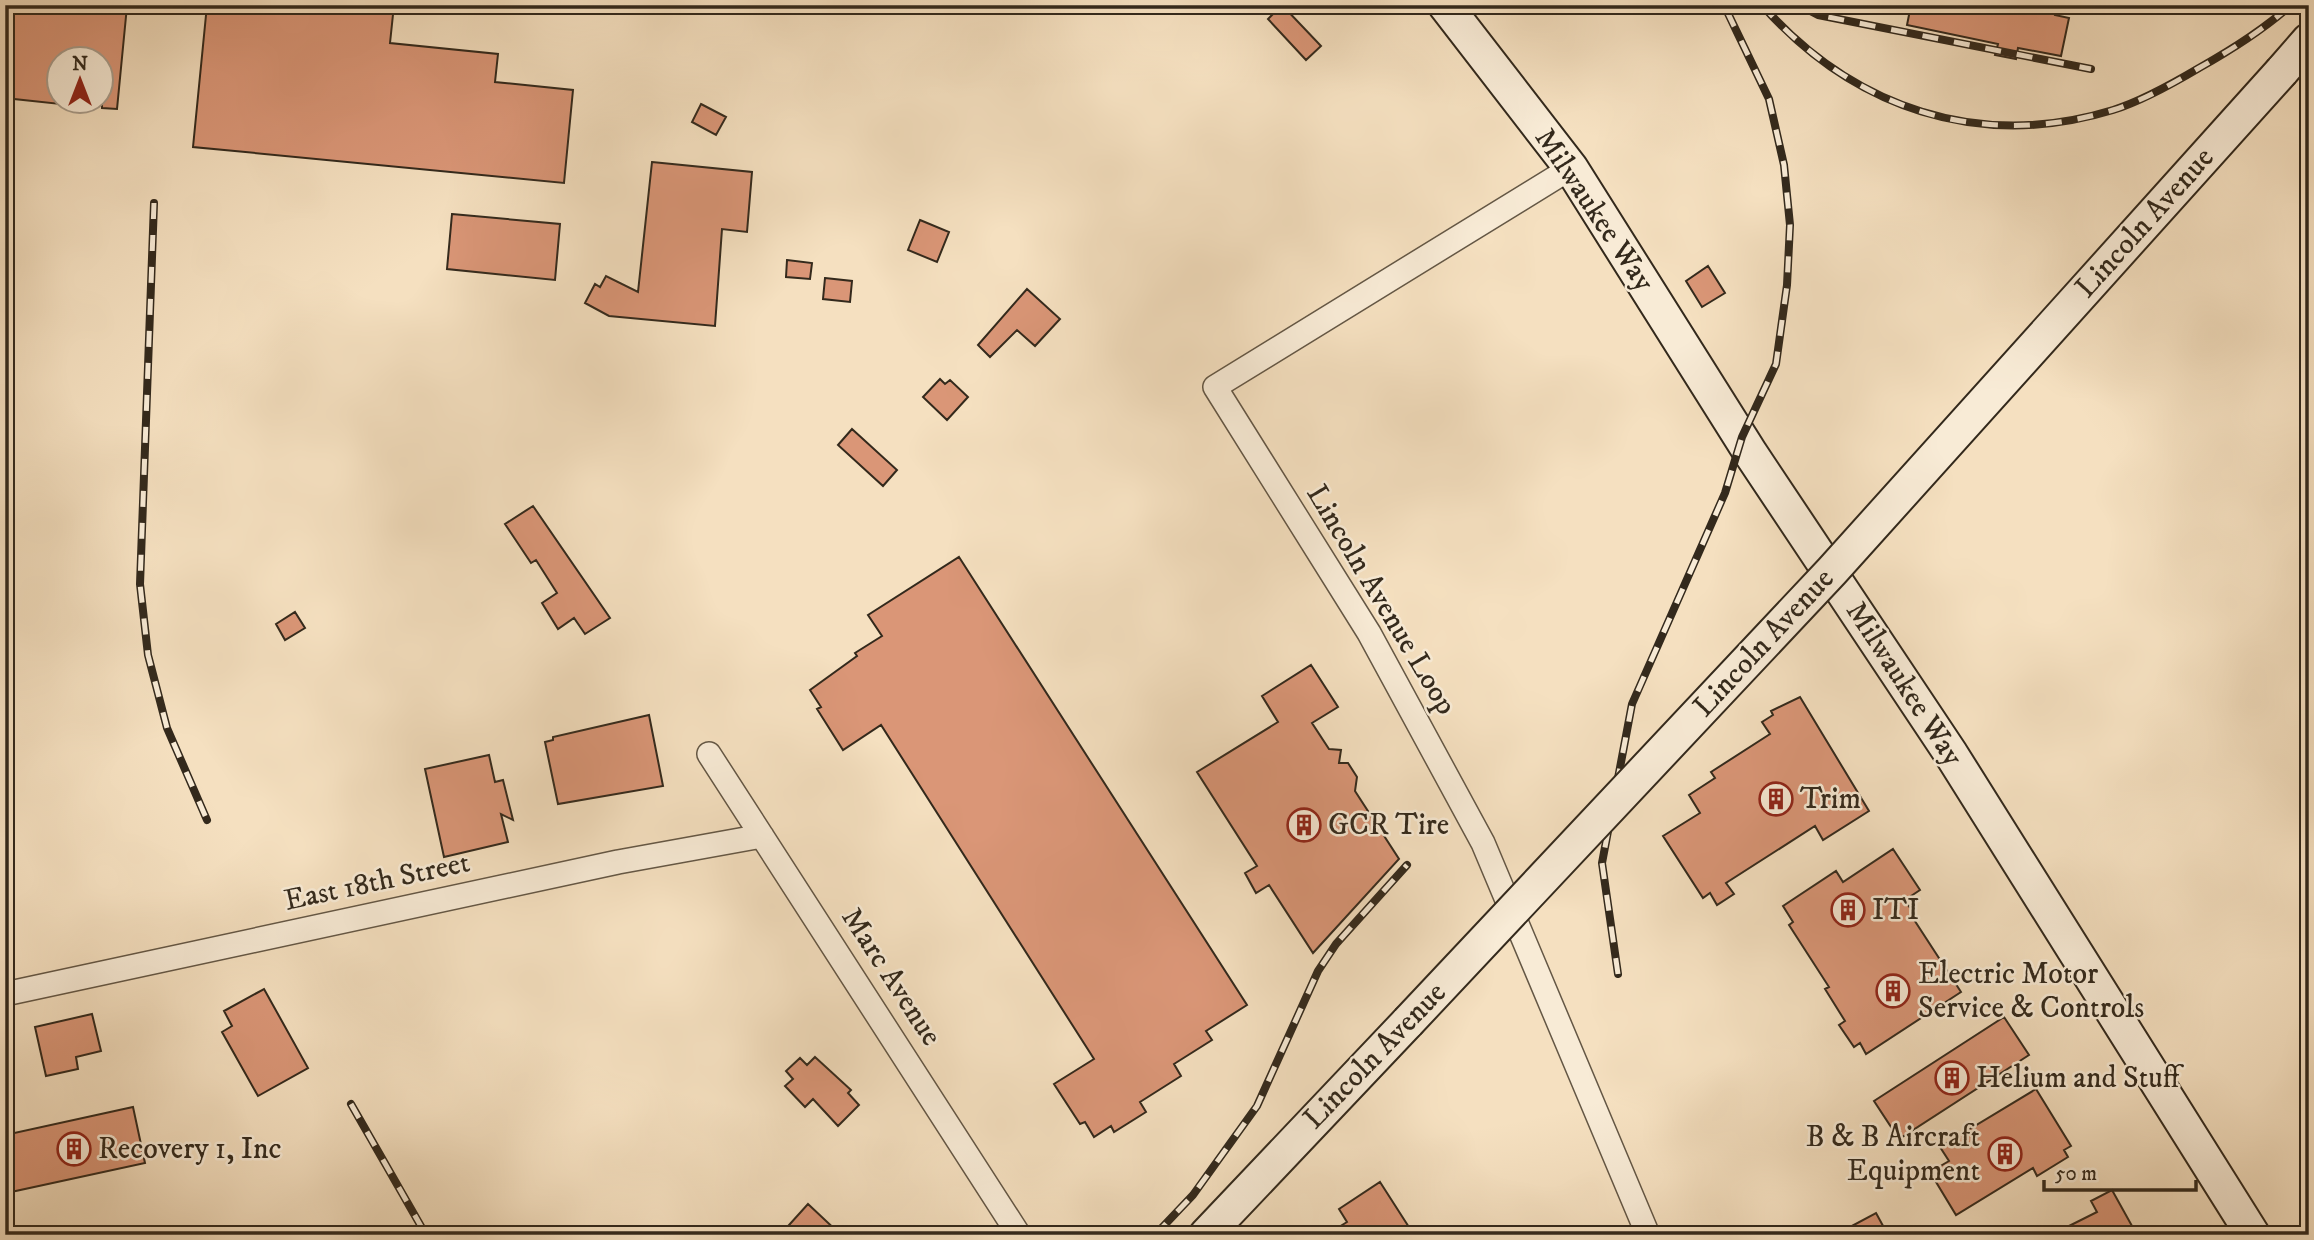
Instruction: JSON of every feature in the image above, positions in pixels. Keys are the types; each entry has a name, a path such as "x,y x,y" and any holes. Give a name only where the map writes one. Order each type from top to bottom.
{"street":[{"name":"Milwaukee Way","path":"1446,5 1571,168 1751,454 1951,754 2253,1235"},
{"name":"Lincoln Avenue","path":"1206,1235 1832,571 2309,40"},
{"name":"Lincoln Avenue Loop","path":"1571,168 1215,387 1369,633 1483,843 1648,1235"},
{"name":"Marc Avenue","path":"709,754 1019,1235"},
{"name":"East 18th Street","path":"5,994 606,864 762,836"}],"building":[{"path":"5,5 127,6 117,109 116,46 46,46 46,102 5,98"},
{"path":"207,5 394,5 390,43 498,54 495,82 573,90 564,183 193,147"},
{"path":"1282,5 1321,46 1306,60 1268,19"},
{"path":"1911,5 2057,5 2055,15 2069,18 2061,56 2018,48 2016,59 1995,55 1998,44 1907,25"},
{"path":"701,104 726,117 716,135 692,122"},
{"path":"652,162 752,172 747,232 722,229 715,326 609,316 585,303 595,284 600,287 606,276 638,292"},
{"path":"452,214 560,224 555,280 447,269"},
{"path":"920,220 949,232 937,262 908,250"},
{"path":"787,260 812,263 810,279 786,277"},
{"path":"1708,266 1725,293 1702,307 1686,281"},
{"path":"825,278 852,281 850,302 823,299"},
{"path":"1027,289 1060,319 1035,346 1017,330 990,357 978,345"},
{"path":"940,379 945,384 950,380 968,397 947,420 923,397"},
{"path":"852,429 897,470 883,486 838,445"},
{"path":"533,506 610,618 585,634 574,618 558,629 542,603 557,593 536,560 531,563 505,524"},
{"path":"959,557 1247,1005 1206,1031 1212,1040 1174,1064 1181,1076 1140,1102 1146,1112 1114,1132 1111,1126 1094,1137 1085,1122 1080,1124 1054,1084 1094,1059 881,725 843,750 817,709 821,707 810,690 857,656 855,653 882,636 868,615"},
{"path":"295,612 305,628 285,640 276,624"},
{"name":"GCR Tire","path":"1311,665 1338,707 1312,723 1329,749 1341,750 1339,763 1348,763 1357,777 1355,791 1399,859 1313,953 1269,885 1256,893 1245,873 1257,866 1197,772 1278,722 1262,696"},
{"name":"Trim","path":"1800,697 1869,811 1823,840 1815,826 1726,883 1734,894 1717,905 1710,893 1703,898 1663,836 1700,813 1689,795 1715,778 1711,772 1770,734 1762,722 1773,715 1771,711"},
{"path":"649,715 663,786 558,804 545,742 553,740 553,737"},
{"path":"489,755 495,782 503,780 513,820 501,814 508,842 444,857 425,769"},
{"path":"1893,849 1920,890 1905,900 1914,914 1911,915 1961,992 1866,1054 1860,1043 1854,1047 1839,1025 1845,1021 1825,989 1829,987 1789,925 1793,922 1783,906 1836,871 1843,882"},
{"path":"264,989 308,1068 258,1096 222,1032 232,1026 224,1011"},
{"path":"92,1014 101,1051 76,1057 78,1069 46,1076 35,1027"},
{"name":"Helium and Stuff","path":"2004,1017 2029,1055 1899,1139 1874,1101"},
{"path":"815,1057 851,1090 848,1093 859,1105 838,1126 813,1099 805,1107 785,1086 793,1079 786,1071 800,1058 807,1065"},
{"name":"B & B Aircraft Equipment","path":"2036,1089 2071,1146 2064,1150 2068,1157 2037,1176 2033,1168 1956,1215 1930,1172 1949,1161 1940,1147"},
{"name":"Recovery 1, Inc","path":"133,1107 145,1163 11,1192 5,1165 5,1135"},
{"path":"1380,1182 1414,1235 1326,1235 1347,1222 1339,1209"},
{"path":"2112,1190 2137,1235 2051,1235 2097,1212 2091,1201"},
{"path":"808,1204 841,1235 780,1235"},
{"path":"1876,1213 1888,1235 1835,1235"}],"railway":[{"path":"1618,974 1602,863 1632,704 1725,493 1742,437 1776,364 1787,285 1790,225 1784,165 1769,99 1724,5"},
{"path":"1762,5 1798,41 1836,71 1878,94 1921,112 1967,122 2014,125 2063,121 2113,110 2135,102 2235,47 2291,5"},
{"path":"1799,5 1818,15 2091,69"},
{"path":"154,203 140,584 148,655 167,728 207,820"},
{"path":"1155,1235 1193,1195 1257,1106 1318,971 1336,944 1407,865"},
{"path":"351,1104 426,1235"}],"place":[{"name":"Trim","path":"1776,799"},
{"name":"GCR Tire","path":"1304,825"},
{"name":"ITI","path":"1848,910"},
{"name":"Electric Motor Service & Controls","path":"1893,991"},
{"name":"Helium and Stuff","path":"1952,1078"},
{"name":"Recovery 1, Inc","path":"74,1149"},
{"name":"B & B Aircraft Equipment","path":"2005,1154"}]}
